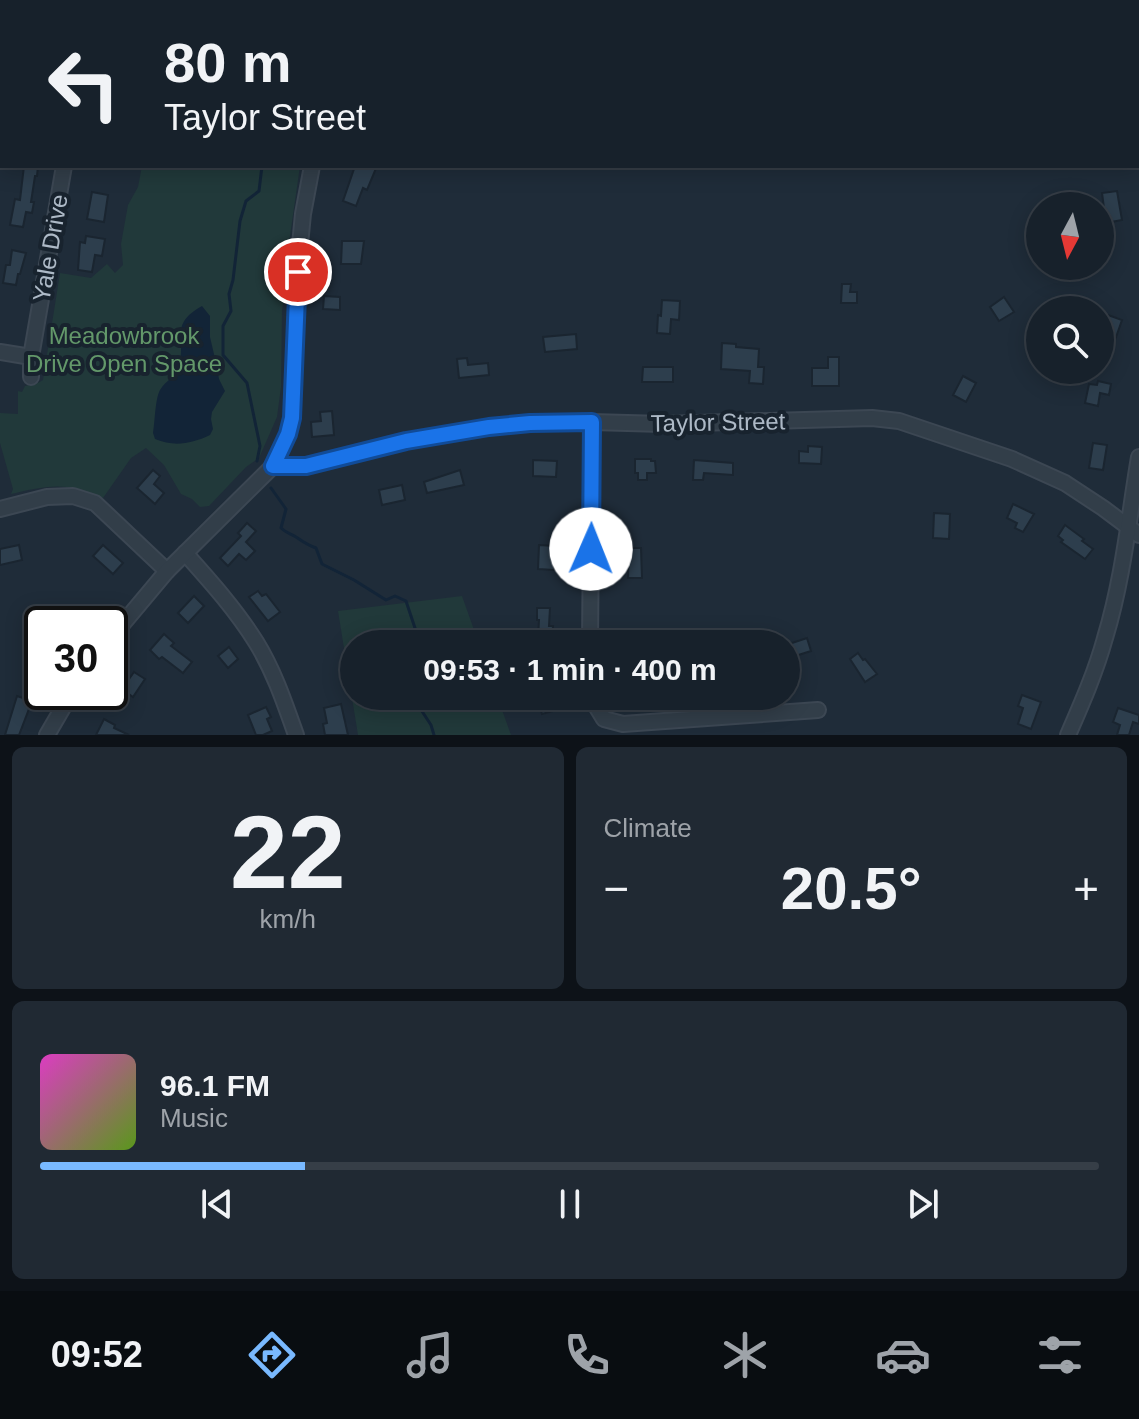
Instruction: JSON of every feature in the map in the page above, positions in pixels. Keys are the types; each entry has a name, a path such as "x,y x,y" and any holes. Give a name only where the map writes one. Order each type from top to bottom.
{"street":[{"name":"Yale Drive","path":"31,377 31,357 64,168"},
{"path":"128,618 167,571 273,466 288,434 292,418 299,255 312,168"},
{"path":"0,352 31,357"},
{"name":"Taylor Street","path":"273,466 306,466 406,441 530,423 663,424 872,418 899,421 1012,459 1065,483 1133,531"},
{"path":"590,630 592,422"},
{"path":"1068,735 1105,638 1133,531 1139,457"},
{"path":"0,509 47,497 73,496 95,503 167,571"},
{"path":"185,553 224,596 257,643 296,735"},
{"path":"47,735 60,710"},
{"path":"599,710 604,719 623,724 818,710"}],"green space":[{"name":"Meadowbrook Drive Open Space","path":"142,168 300,168 282,310 281,387 277,417 259,458 246,467 209,506 200,507 181,494 164,465 146,448 131,458 103,498 69,487 44,487 11,494 13,489 0,443 0,413 18,414 18,391 22,392 25,386 43,380 60,273 91,278 107,264 115,273 123,265 121,244 128,205 138,187"},
{"path":"462,596 474,630 341,630 338,611"},
{"path":"354,710 502,710 511,735 358,735"}],"water":[{"path":"202,306 210,316 210,337 219,379 225,391 212,412 213,429 210,435 196,441 169,443 155,439 158,394 179,366 182,326"}],"building":[{"path":"24,168 38,168 32,213 26,212 23,227 10,225 15,199 20,200"},
{"path":"354,168 376,168 356,206 343,201"},
{"path":"1117,191 1122,220 1114,221 1114,192 1110,192"},
{"path":"92,192 108,195 104,222 87,219"},
{"path":"86,236 105,239 102,256 95,255 92,272 78,270 80,242 85,243"},
{"path":"342,241 364,241 361,264 341,264"},
{"path":"12,250 26,253 16,285 3,283"},
{"path":"842,284 851,284 850,292 857,292 857,303 841,303"},
{"path":"324,296 340,297 340,310 323,309"},
{"path":"1004,297 1014,312 999,321 990,307"},
{"path":"662,300 680,301 679,320 671,319 670,334 657,333"},
{"path":"1114,317 1122,320 1114,340"},
{"path":"576,334 577,349 545,352 543,337"},
{"path":"722,343 759,349 758,367 764,367 763,384 749,383 750,371 721,369"},
{"path":"828,357 839,357 839,386 812,386 812,368 828,368"},
{"path":"467,358 468,365 488,363 489,375 459,378 457,359"},
{"path":"643,367 673,367 673,382 642,382"},
{"path":"963,376 976,383 966,402 953,395"},
{"path":"1089,384 1111,384 1109,395 1100,393 1098,406 1085,403"},
{"path":"332,411 334,435 312,437 311,422 321,421 320,412"},
{"path":"1093,443 1107,445 1103,470 1089,468"},
{"path":"808,446 822,447 821,464 799,463 799,451 808,452"},
{"path":"635,459 655,461 656,473 647,473 647,480 638,480"},
{"path":"533,460 557,461 556,477 533,476"},
{"path":"694,460 733,463 733,475 704,473 703,480 693,480"},
{"path":"153,470 160,476 154,484 164,493 155,504 137,488"},
{"path":"460,470 464,485 427,493 424,482"},
{"path":"402,485 405,500 382,505 379,490"},
{"path":"1013,504 1034,514 1023,532 1015,528 1017,523 1007,518"},
{"path":"934,513 950,514 949,539 933,538"},
{"path":"247,523 256,531 246,542 255,551 246,560 239,554 228,566 220,558 241,536 238,533"},
{"path":"1065,525 1093,549 1085,559 1061,542 1063,540 1058,536"},
{"path":"19,545 22,560 0,565 0,549"},
{"path":"103,545 123,563 113,574 93,556"},
{"path":"539,545 555,546 554,570 538,569"},
{"path":"629,548 641,548 642,578 628,578"},
{"path":"258,591 262,596 266,594 280,612 268,621 249,597"},
{"path":"194,596 204,606 188,623 178,613"},
{"path":"537,608 550,608 549,626 553,626 553,630 538,630"},
{"path":"164,634 174,643 171,646 192,662 183,673 150,650"},
{"path":"807,638 811,651 800,654 800,640"},
{"path":"229,647 238,659 228,668 218,656"},
{"path":"858,653 877,674 865,682 850,659"},
{"path":"134,672 145,679 133,697 128,693 128,680"},
{"path":"1022,695 1041,702 1031,729 1018,724 1023,708 1018,706"},
{"path":"17,696 24,698 24,710 29,710 19,735 5,735"},
{"path":"340,704 348,735 325,735 323,724 327,723 324,708"},
{"path":"266,707 271,717 267,719 272,731 256,735 248,715"},
{"path":"1118,708 1139,715 1139,724 1133,722 1129,735 1117,735 1120,725 1113,722"},
{"path":"104,719 115,725 114,728 129,735 96,735"}],"waterway":[{"path":"257,461 260,446 247,383 223,355 223,326 231,311 229,294 240,221 246,201 259,191 262,168"},
{"path":"271,488 286,509 281,528 316,548 322,564 386,600 395,596 406,601 416,630"},
{"path":"421,710 434,735"}],"route":[{"path":"298,272 292,418 273,466 306,466 406,441 489,427 592,422 591,549"}]}
